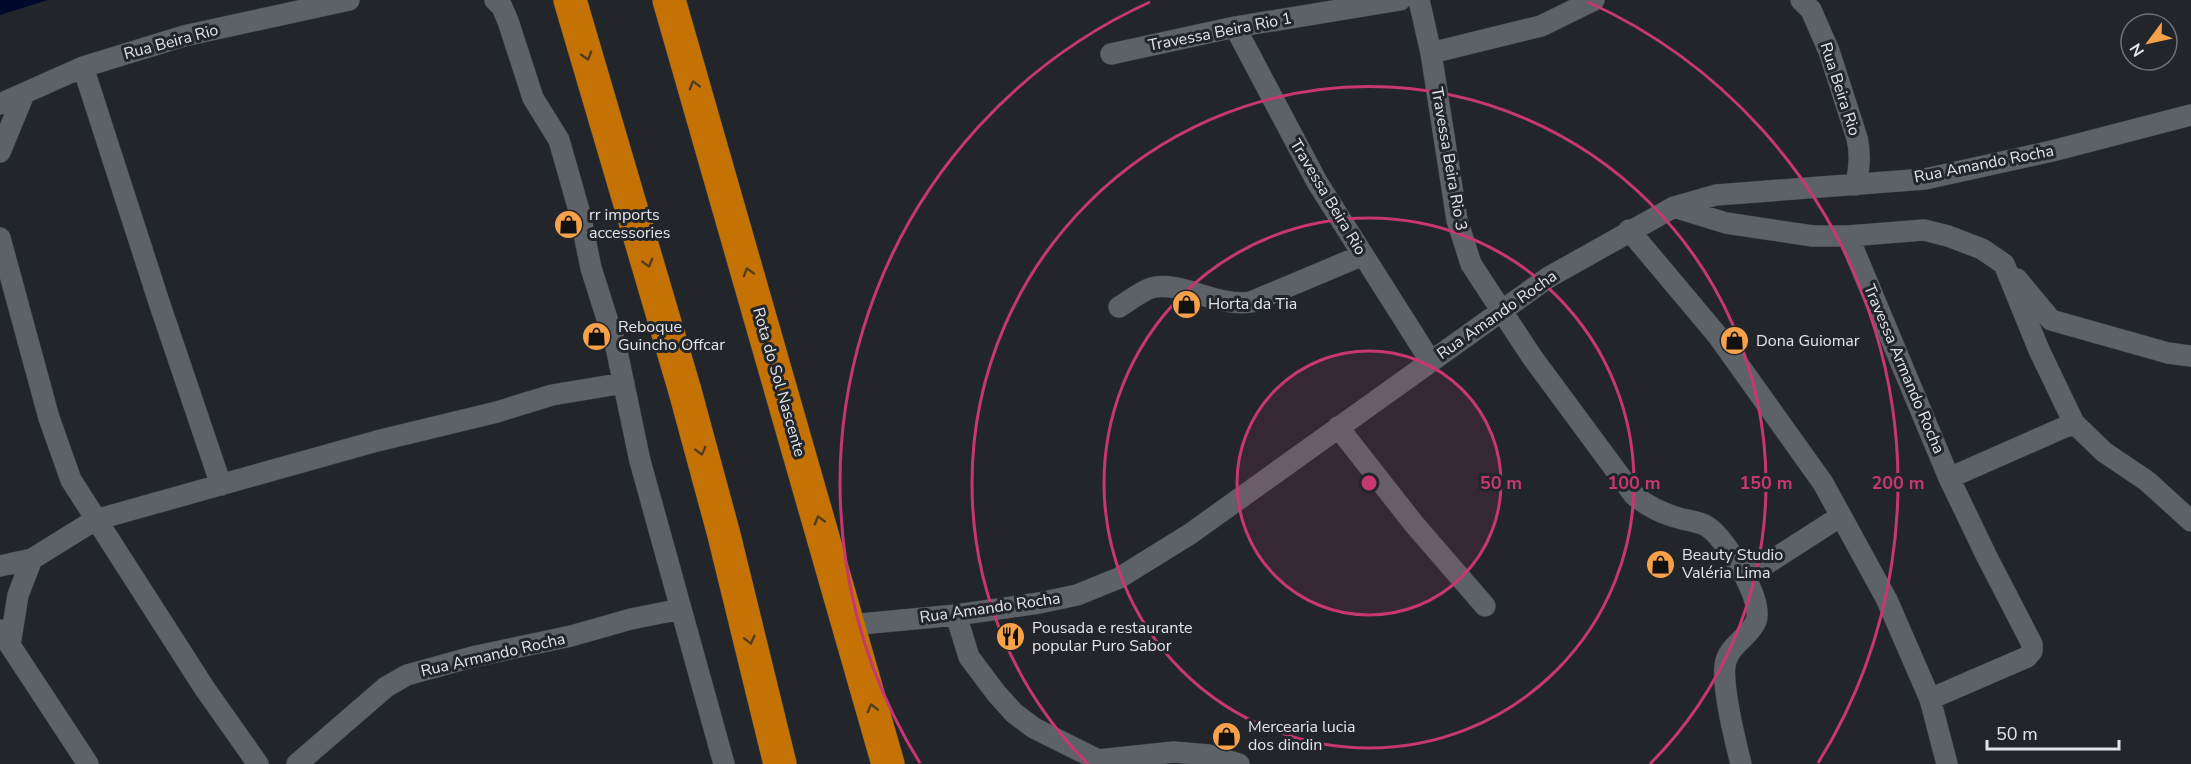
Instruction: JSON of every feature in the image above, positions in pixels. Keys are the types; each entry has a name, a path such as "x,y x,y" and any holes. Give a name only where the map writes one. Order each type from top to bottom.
{"highway":[{"path":"570,0 679,369 718,512 780,764"},
{"name":"Rota do Sol Nascente","path":"669,0 888,764"}],"street":[{"name":"Rua Beira Rio","path":"0,104 84,66 184,36 349,0"},
{"path":"495,0 502,7 508,21 532,98 559,140 580,214 591,268 616,347 640,461 724,764"},
{"name":"Travessa Beira Rio 1","path":"1111,54 1234,27 1400,0"},
{"name":"Travessa Beira Rio 3","path":"1419,0 1431,53 1457,220 1471,264 1532,357 1634,495 1655,510 1709,527 1746,577 1758,610 1756,621 1728,654 1725,666 1725,680 1741,764"},
{"path":"1431,53 1541,26 1594,0"},
{"name":"Rua Beira Rio","path":"1801,0 1811,10 1830,51 1857,138 1860,166 1856,185"},
{"name":"Travessa Beira Rio","path":"1234,27 1317,182 1431,362"},
{"path":"84,66 220,485"},
{"path":"0,152 24,94"},
{"name":"Rua Amando Rocha","path":"849,625 956,615 1039,603 1067,597 1119,578 1190,534 1548,277 1674,207 1716,195 1925,179 2052,151 2191,115"},
{"path":"1674,207 1726,223 1813,236 1848,236 1924,230 1948,236 1982,249 2004,264 2051,320 2168,353 2191,356"},
{"path":"1629,230 1718,336 1823,483 1887,600 1930,699 1947,764"},
{"name":"Travessa Armando Rocha","path":"1848,236 1949,478 2032,644 2032,651 2027,657 1930,699"},
{"path":"0,238 49,418 71,480 205,689 258,764"},
{"path":"1119,307 1145,290 1154,287 1228,303 1251,302 1363,255"},
{"path":"2004,264 2039,350 2074,423 2104,452 2147,481 2191,521"},
{"path":"0,566 32,559 95,519 333,452 498,412 552,395 624,383"},
{"path":"1949,478 2074,423"},
{"path":"1338,427 1407,515 1485,606"},
{"path":"1746,577 1841,516"},
{"path":"32,559 5,637 88,764"},
{"name":"Rua Armando Rocha","path":"297,764 386,687 407,675 472,657 681,609"},
{"path":"956,615 969,657 1014,713 1034,728 1096,763 1174,752 1209,755 1239,764"}],"water":[{"path":"0,0 48,0 0,15"}],"place":[{"name":"rr imports accessories","path":"568,224"},
{"name":"Horta da Tia","path":"1187,304"},
{"name":"Reboque Guincho Offcar","path":"597,336"},
{"name":"Dona Guiomar","path":"1735,341"},
{"name":"Beauty Studio Valéria Lima","path":"1661,564"},
{"name":"Pousada e restaurante popular Puro Sabor","path":"1011,637"},
{"name":"Mercearia lucia dos dindin","path":"1227,736"}]}
